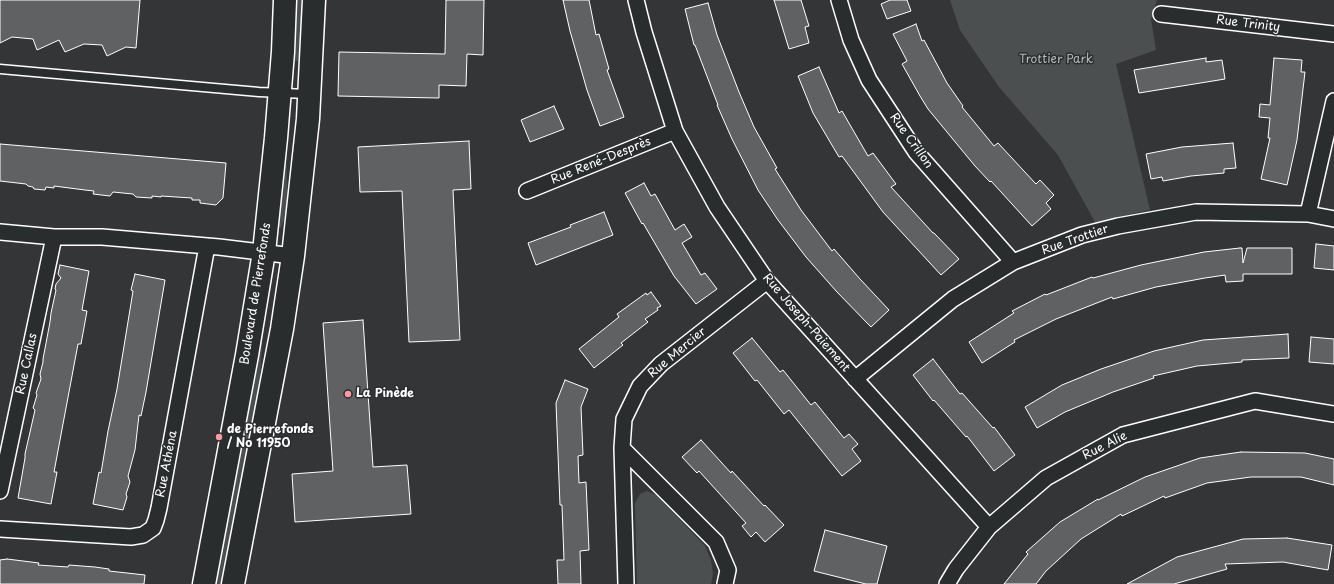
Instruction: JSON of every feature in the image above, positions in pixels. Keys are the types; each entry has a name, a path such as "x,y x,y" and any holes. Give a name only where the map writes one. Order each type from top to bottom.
{"main road":[{"name":"Boulevard de Pierrefonds","path":"204,584 247,355 264,252 280,92 285,0"},
{"path":"234,584 282,329 293,256 309,94 314,0"}],"street":[{"name":"Rue Joseph-Paiement","path":"636,0 644,32 675,131 717,207 767,281 989,527"},
{"name":"Rue Crillon","path":"839,0 851,40 868,80 916,152 1014,262"},
{"name":"Rue Trinity","path":"1162,14 1334,34"},
{"path":"1308,214 1334,101"},
{"name":"Rue René-Desprès","path":"527,191 675,131"},
{"name":"Rue Trottier","path":"855,378 953,299 1014,262 1082,235 1118,226 1196,212 1308,214 1334,219"},
{"path":"0,232 54,237 102,237 207,246 293,256"},
{"name":"Rue Callas","path":"0,491 54,237"},
{"name":"Rue Athéna","path":"0,529 130,537 143,535 153,528 159,508 207,246"},
{"name":"Rue Mercier","path":"626,584 622,448 624,419 640,386 661,364 767,281"},
{"name":"Rue Alie","path":"947,584 956,569 989,527 1046,478 1123,435 1255,401 1334,414"},
{"path":"622,448 716,542 728,570 725,584"}],"lane":[{"path":"0,68 259,92 309,94"}],"green space":[{"path":"295,0 301,0 303,16 302,38 298,61 292,61"},
{"name":"Trottier Park","path":"950,0 1157,0 1151,19 1156,50 1116,64 1150,210 1095,222 1058,155 999,87 960,30"},
{"path":"286,156 288,206 281,228 278,227"},
{"path":"263,327 259,394 222,584 214,584"},
{"path":"647,491 656,495 705,546 711,560 713,574 711,584 637,584 635,503 640,494"}],"building":[{"path":"0,0 140,0 136,48 126,47 107,56 102,45 84,44 65,52 59,40 37,50 33,39 12,37 0,43"},
{"path":"446,0 484,0 483,55 467,54 466,86 439,85 439,98 338,96 339,52 445,54"},
{"path":"563,0 589,0 596,35 599,34 609,69 607,70 624,117 600,126 587,90 570,31"},
{"path":"774,0 801,0 809,26 805,27 809,43 789,49"},
{"path":"890,0 907,0 911,11 887,19 881,4"},
{"path":"708,3 717,35 739,92 754,127 777,168 775,169 801,210 832,251 834,249 889,310 871,327 806,257 778,220 758,190 732,139 694,45 685,9"},
{"path":"916,24 922,41 924,40 947,83 963,106 962,107 994,146 998,143 1036,184 1040,180 1054,195 1046,203 1051,209 1032,226 991,181 990,182 975,166 928,109 920,96 902,64 907,61 893,34"},
{"path":"1206,58 1206,62 1222,60 1225,79 1139,93 1134,70"},
{"path":"1274,58 1302,60 1301,72 1305,72 1297,140 1287,185 1261,179 1270,138 1268,138 1270,118 1259,117 1260,104 1270,105"},
{"path":"819,67 839,113 842,111 868,156 873,153 896,184 891,187 959,259 941,275 883,212 842,156 839,157 813,113 798,76"},
{"path":"554,106 564,129 530,142 521,120"},
{"path":"469,141 471,189 453,190 460,340 409,342 402,191 360,192 358,147"},
{"path":"1233,143 1236,168 1224,169 1224,173 1191,176 1163,181 1162,177 1151,179 1146,154 1182,147"},
{"path":"0,144 226,163 223,198 216,205 200,203 200,200 192,200 192,198 161,196 152,196 152,198 136,197 133,194 113,192 110,196 93,194 94,191 54,186 54,188 46,187 45,190 34,189 26,184 0,181"},
{"path":"644,183 651,196 655,194 675,230 684,224 692,237 682,243 701,275 705,273 717,289 696,304 674,276 625,193"},
{"path":"604,212 613,235 536,265 528,243 571,227 570,225"},
{"path":"1316,244 1334,246 1334,270 1314,268"},
{"path":"1242,248 1243,263 1247,248 1292,248 1292,274 1243,274 1243,281 1226,282 1225,275 1156,287 1113,299 1112,297 1056,319 1014,340 1015,342 982,363 969,342 1014,313 1012,311 1045,294 1046,295 1092,277 1204,252"},
{"path":"60,265 89,271 82,310 87,311 81,344 78,344 54,472 57,472 51,504 18,498 25,454 35,410 33,408 41,379 40,374 55,289 56,284 61,278 58,274"},
{"path":"135,274 165,280 146,392 141,416 139,415 135,450 128,476 130,482 123,510 93,504 99,472 101,473 117,389 133,291 131,290"},
{"path":"651,292 661,306 657,308 658,310 645,319 648,322 621,343 623,345 594,368 579,349 619,317 617,314 646,293 647,295"},
{"name":"La Pinède","path":"363,320 373,467 407,465 411,514 295,522 292,474 333,471 323,323"},
{"path":"1288,334 1289,358 1242,360 1242,362 1197,366 1153,376 1154,378 1113,392 1065,412 1037,428 1025,407 1062,385 1101,369 1154,351 1203,340"},
{"path":"1311,337 1334,339 1334,364 1309,362"},
{"path":"752,338 780,372 783,370 811,405 815,402 844,438 849,434 858,444 852,449 861,461 842,476 789,410 784,414 733,353"},
{"path":"933,359 960,394 962,393 993,428 994,427 1015,455 994,471 967,436 966,437 934,400 933,401 913,375"},
{"path":"565,380 588,389 581,407 583,455 578,456 579,483 586,482 589,550 580,551 581,584 558,584 557,560 564,560 556,403"},
{"path":"701,440 731,473 732,471 764,506 765,505 784,525 765,542 756,532 751,537 742,526 746,523 699,471 697,473 682,457"},
{"path":"1241,452 1305,453 1334,459 1334,485 1301,477 1251,477 1207,483 1165,498 1164,496 1122,516 1121,514 1081,539 1046,571 1036,584 1004,584 1028,554 1026,552 1060,522 1098,499 1145,477 1200,458"},
{"path":"825,530 887,546 877,584 866,584 814,571"},
{"path":"1287,538 1332,545 1328,570 1283,562 1225,564 1227,569 1174,584 1127,584 1177,557 1243,539"},
{"path":"7,559 39,563 38,565 95,567 109,569 109,571 145,575 144,584 0,584 0,560"}],"place":[{"name":"La Pinède","path":"348,394"},
{"name":"de Pierrefonds / No 11950","path":"219,437"}]}
